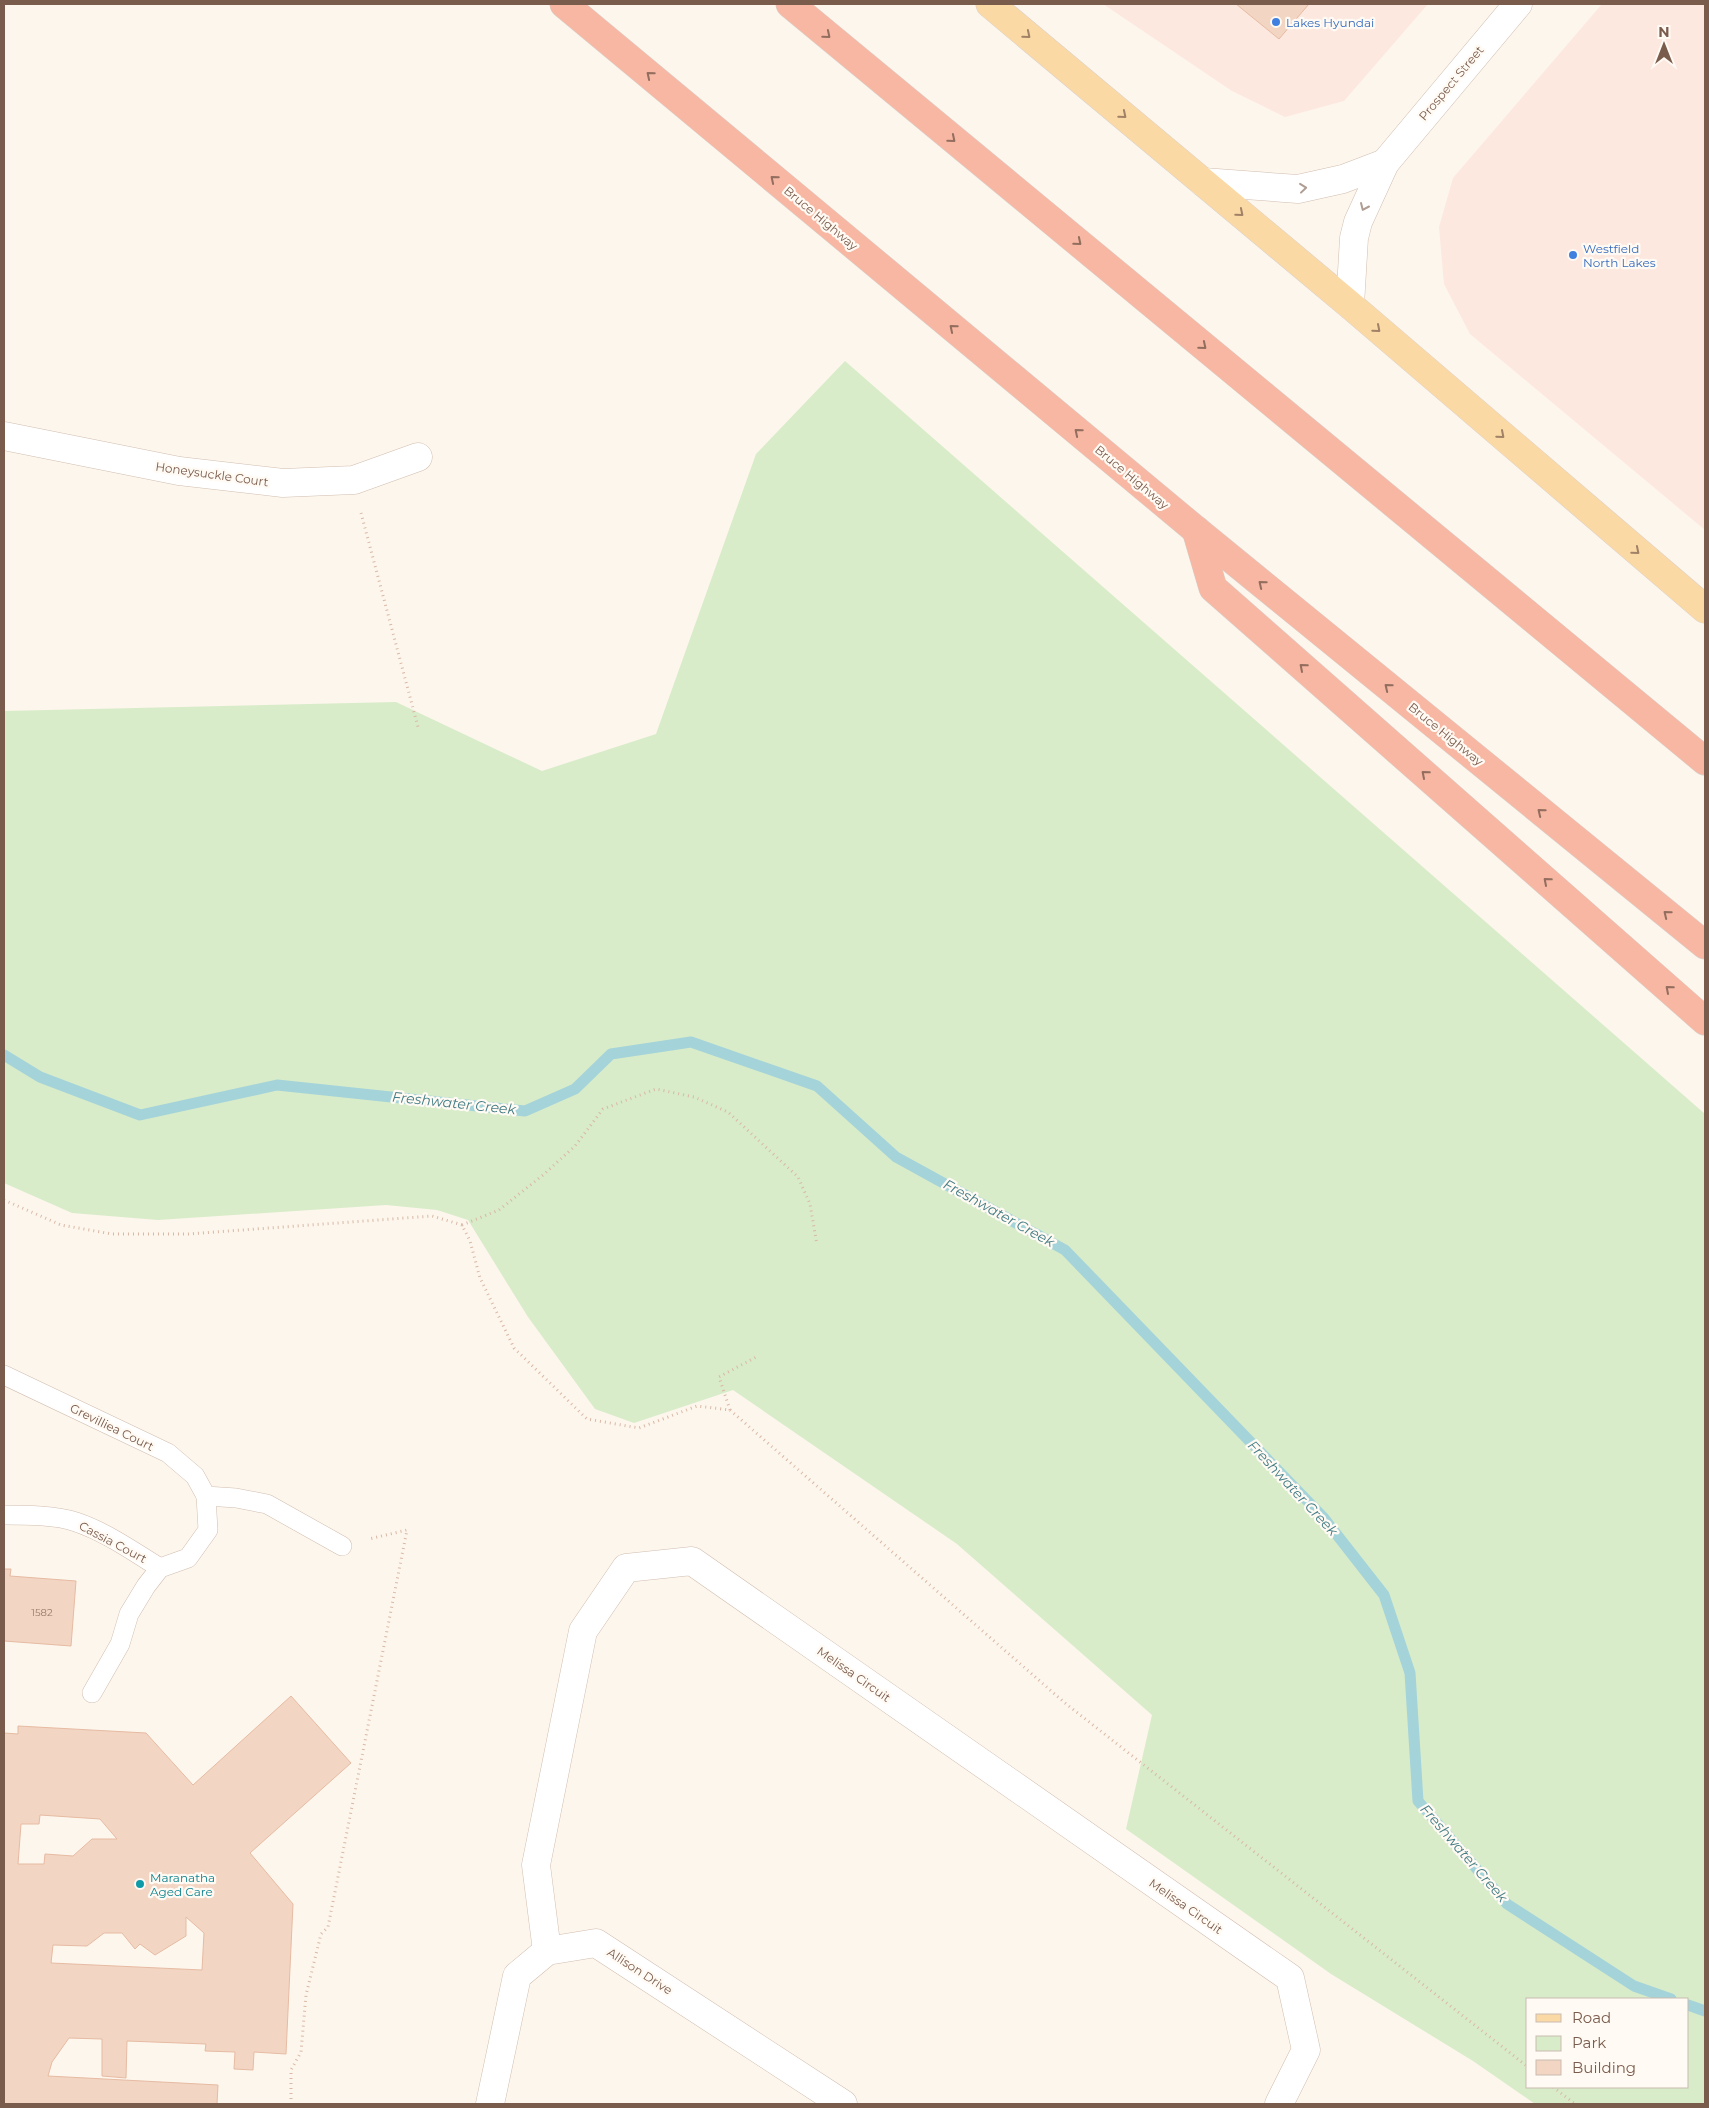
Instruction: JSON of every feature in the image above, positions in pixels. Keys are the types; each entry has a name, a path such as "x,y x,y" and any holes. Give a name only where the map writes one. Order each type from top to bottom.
{"highway":[{"name":"Bruce Highway","path":"564,4 1196,530 1705,945"},
{"path":"790,4 1705,762"},
{"path":"1196,530 1213,588 1705,1021"}],"main road":[{"path":"990,4 1350,305 1705,609"}],"street":[{"name":"Prospect Street","path":"1350,305 1354,238 1358,222 1385,163 1518,4"},
{"name":"Prospect Street","path":"1202,182 1298,189 1343,179 1385,163"},
{"name":"Honeysuckle Court","path":"4,436 179,471 283,483 354,480 418,457"},
{"name":"Melissa Circuit","path":"547,1951 536,1865 583,1631 626,1568 692,1561 1290,1978 1306,2050 1279,2104"},
{"name":"Allison Drive","path":"490,2104 517,1976 547,1951 596,1942 843,2104"}],"lane":[{"name":"Grevilliea Court","path":"4,1375 168,1453 195,1476 206,1496 208,1530 188,1558 160,1568"},
{"path":"206,1496 236,1498 267,1504 342,1546"},
{"name":"Cassia Court","path":"4,1515 24,1515 75,1522 120,1544 160,1568"},
{"path":"92,1693 120,1644 129,1614 146,1586 160,1568"}],"path":[{"path":"354,480 364,526 418,727"},
{"path":"4,1200 60,1224 112,1234 188,1234 432,1216 462,1225 499,1210 543,1175 575,1146 603,1108 656,1090 694,1098 728,1112 798,1177 810,1204 817,1245"},
{"path":"462,1225 470,1241 480,1278 514,1348 587,1419 639,1428 697,1406 730,1410"},
{"path":"758,1356 719,1377 730,1410 1065,1702 1526,2064"},
{"path":"291,2104 291,2070 301,2052 306,1995 320,1934 328,1926 407,1530 342,1546"},
{"path":"1554,2088 1575,2104"}],"shaded area":[{"path":"1103,4 1428,4 1344,101 1285,117 1232,91"},
{"name":"Westfield North Lakes","path":"1602,4 1705,4 1705,530 1470,334 1444,284 1439,227 1453,178"}],"green space":[{"path":"845,361 1705,1114 1705,2104 1535,2104 1473,2061 1331,1974 1126,1829 1152,1715 957,1544 733,1390 634,1423 595,1409 528,1317 468,1220 437,1210 386,1205 158,1220 72,1213 4,1183 4,711 396,702 542,771 656,734 756,454"}],"building":[{"name":"Lakes Hyundai","path":"1236,4 1309,4 1279,39"},
{"path":"4,1569 11,1569 10,1576 76,1581 71,1646 4,1641"},
{"name":"Maranatha Aged Care","path":"291,1696 351,1763 250,1853 293,1904 286,2054 254,2052 253,2070 234,2069 235,2052 205,2051 206,2044 127,2041 126,2078 102,2076 102,2039 69,2038 52,2062 48,2076 218,2085 217,2104 4,2104 4,1733 18,1734 18,1726 146,1733 193,1785","holes":["40,1815 100,1819 117,1839 92,1839 73,1856 45,1854 44,1864 18,1864 21,1824 39,1824","186,1917 204,1933 202,1970 51,1963 53,1945 87,1946 104,1933 122,1933 135,1949 140,1944 155,1955 186,1936"]}],"waterway":[{"name":"Freshwater Creek","path":"4,1055 40,1077 140,1115 277,1085 525,1111 575,1089 611,1054 691,1042 817,1086 896,1157 1065,1250 1323,1517 1384,1595 1410,1673 1418,1801 1507,1904 1634,1986 1668,1998"},
{"name":"Freshwater Creek","path":"1689,2005 1705,2011"}],"place":[{"name":"Lakes Hyundai","path":"1276,22"},
{"name":"Westfield North Lakes","path":"1573,255"},
{"name":"Maranatha Aged Care","path":"140,1884"}]}
